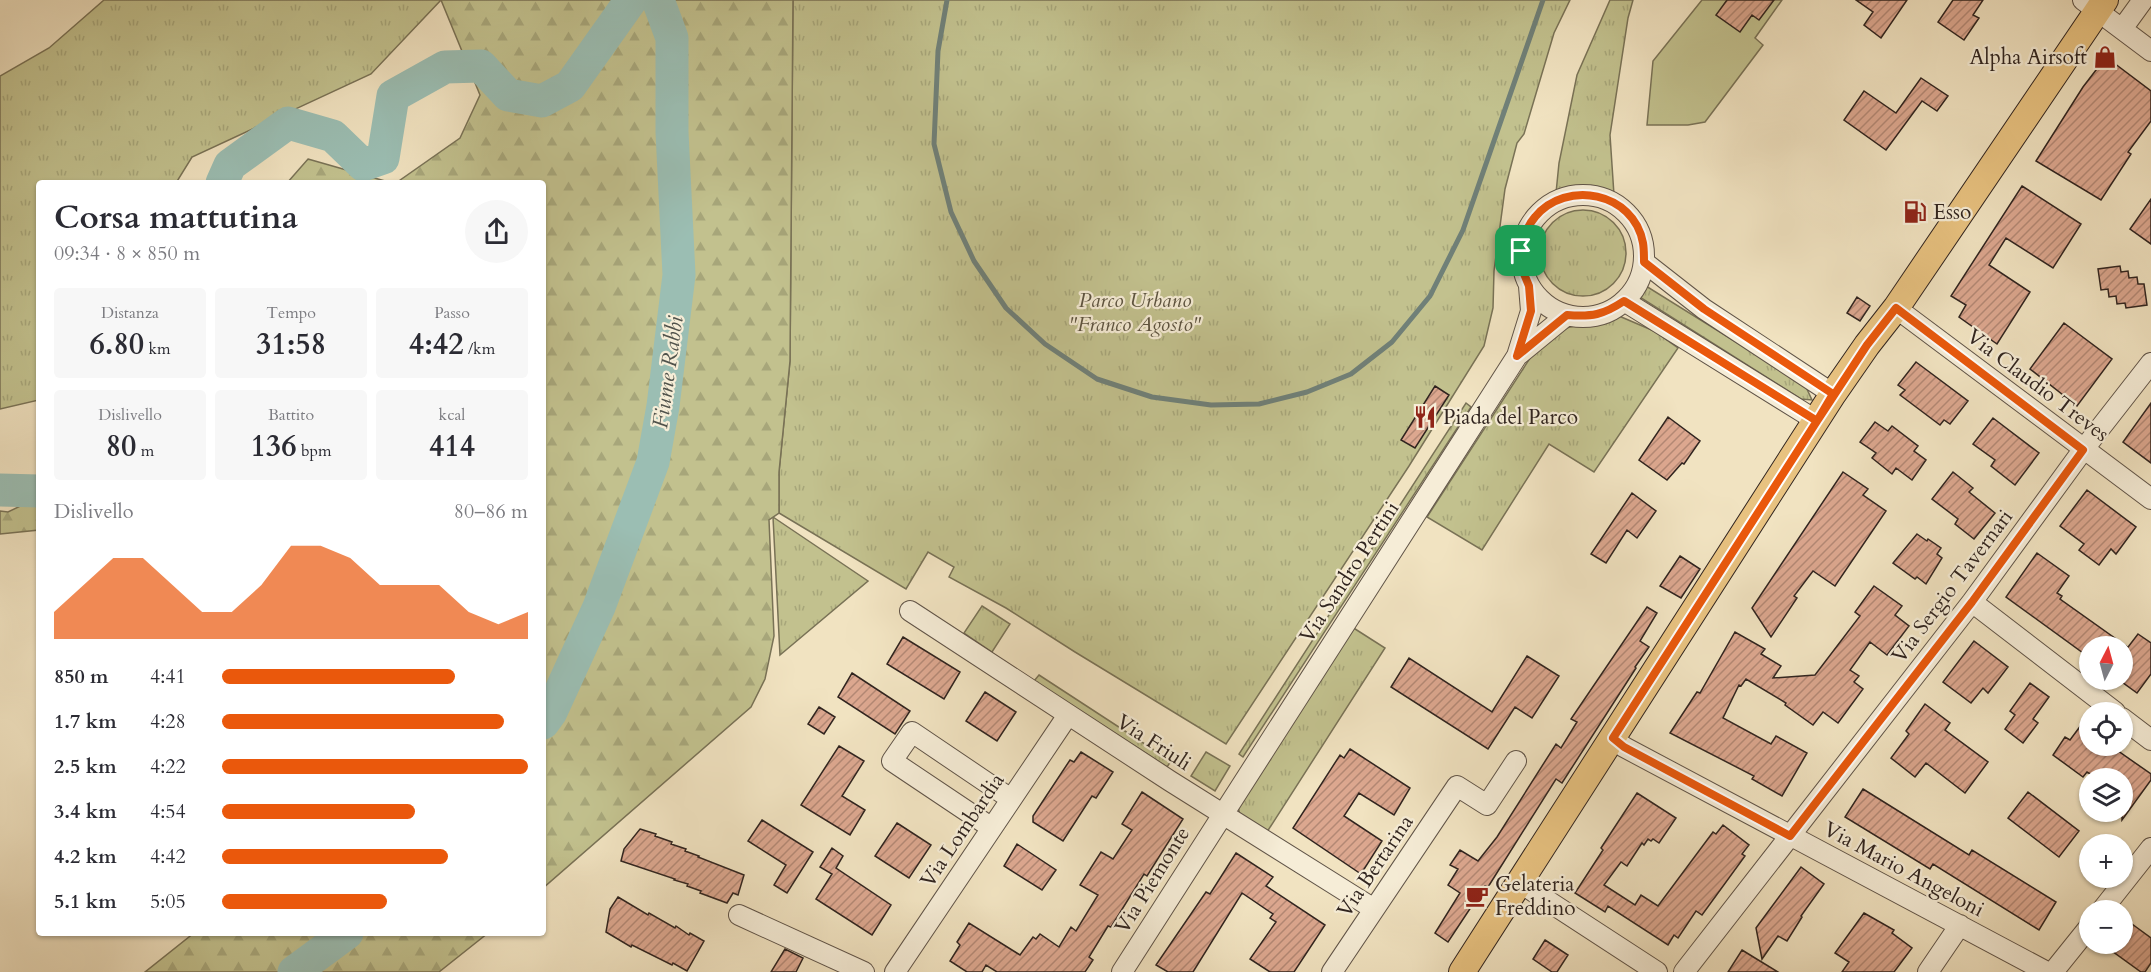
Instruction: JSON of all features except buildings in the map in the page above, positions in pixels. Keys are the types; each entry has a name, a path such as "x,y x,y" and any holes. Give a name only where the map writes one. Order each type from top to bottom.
{"main road":[{"path":"1462,972 1833,394 1896,308 2095,4"}],"street":[{"path":"2122,29 2143,0"},
{"path":"2095,4 2151,51"},
{"path":"1585,194 1605,198 1623,208 1635,224 1643,242 1644,262 1641,276 1634,290 1624,301 1607,312 1587,317 1567,315 1552,309 1539,299 1529,286 1522,269 1521,251 1525,234 1534,218 1547,205 1565,197 1585,194"},
{"path":"1644,262 1704,309 1833,394"},
{"name":"Via Sandro Pertini","path":"1222,814 1517,356 1531,311 1529,286"},
{"path":"1624,301 1817,421"},
{"name":"Via Claudio Treves","path":"1896,308 2151,499"},
{"name":"Via Sandro Pertini","path":"1517,356 1567,315"},
{"name":"Via Sergio Tavernari","path":"1684,972 1972,602 2083,450 2151,363"},
{"path":"1972,602 2102,702"},
{"name":"Via Friuli","path":"910,611 1222,814 1374,909"},
{"name":"Via Lombardia","path":"895,972 1068,715"},
{"path":"2133,726 2151,740"},
{"path":"992,828 892,761 912,732 1011,799"},
{"name":"Via Mario Angeloni","path":"1613,738 1624,747 2047,972"},
{"name":"Via Bertarina","path":"1332,972 1457,786 1486,806 1516,762"},
{"name":"Via Piemonte","path":"1122,972 1222,814"},
{"path":"2110,900 2151,848"},
{"path":"1521,881 1528,888 1657,972"},
{"path":"739,915 864,972"},
{"path":"1928,972 1960,925"},
{"path":"2054,972 2079,940"}],"green space":[{"path":"104,0 441,0 371,74 192,157 178,180 36,180 36,401 0,409 0,76 49,48"},
{"path":"441,0 793,0 790,361 779,472 779,513 769,520 774,636 765,679 751,707 546,885 546,180 400,180 460,138 480,95"},
{"name":"Parco Urbano \"Franco Agosto\"","path":"793,0 1570,0 1554,33 1524,134 1517,143 1505,189 1494,271 1493,308 1484,346 1409,466 1226,744 1006,608 949,577 954,567 928,552 906,589 779,513 779,472 790,361"},
{"path":"1610,0 1633,0 1628,18 1610,135 1614,195 1577,188 1556,193 1559,163 1577,75"},
{"path":"1702,0 1782,0 1755,38 1763,45 1705,122 1688,125 1647,125 1653,61"},
{"path":"308,159 382,180 290,180"},
{"path":"1583,210 1607,217 1619,229 1626,253 1619,277 1607,289 1583,296 1559,289 1547,277 1540,253 1547,229 1559,217"},
{"path":"1641,285 1805,385 1812,400 1801,399 1638,296 1637,288"},
{"path":"1619,316 1654,331 1678,348 1594,472 1549,444 1482,550 1427,517 1532,355 1566,328"},
{"path":"1466,403 1471,407 1243,757 1239,754"},
{"path":"36,498 36,530 0,534 0,511 8,512"},
{"path":"773,517 868,581 780,655"},
{"path":"982,606 1010,624 992,652 964,633"},
{"path":"1352,627 1385,648 1267,832 1240,815 1238,807"},
{"path":"1039,675 1171,761 1167,767 1034,681"},
{"path":"1206,752 1230,766 1215,791 1191,776"},
{"path":"190,936 484,936 439,972 145,972"}],"waterway":[{"path":"223,180 230,165 288,123 333,136 363,165 383,158 393,96 445,67 481,66 508,95 542,101 570,86 631,0"},
{"name":"Fiume Rabbi","path":"546,719 599,607 653,462 663,406 679,275 672,132 672,38 658,0"},
{"path":"947,0 938,51 934,144 951,212 974,261 1006,308 1045,344 1097,379 1152,397 1211,405 1259,404 1307,392 1351,374 1392,342 1430,296 1463,230 1543,0"},
{"path":"0,490 36,491"},
{"name":"Fiume Rabbi","path":"294,972 343,936"}],"place":[{"name":"Alpha Airsoft","path":"2105,57"},
{"name":"Esso","path":"1915,212"},
{"name":"Piada del Parco","path":"1425,417"},
{"name":"Gelateria Freddino","path":"1477,896"}],"route":[{"path":"1521,251 1522,269 1529,286 1531,311 1517,356 1567,315 1587,317 1607,312 1624,301 1817,421 1867,345 1896,308 2083,450 1972,602 1790,836 1624,747 1613,738 1817,421 1833,394 1704,309 1644,262 1643,242 1635,224 1623,208 1605,198 1585,194 1565,197 1547,205 1534,218 1525,234 1521,251"}]}
